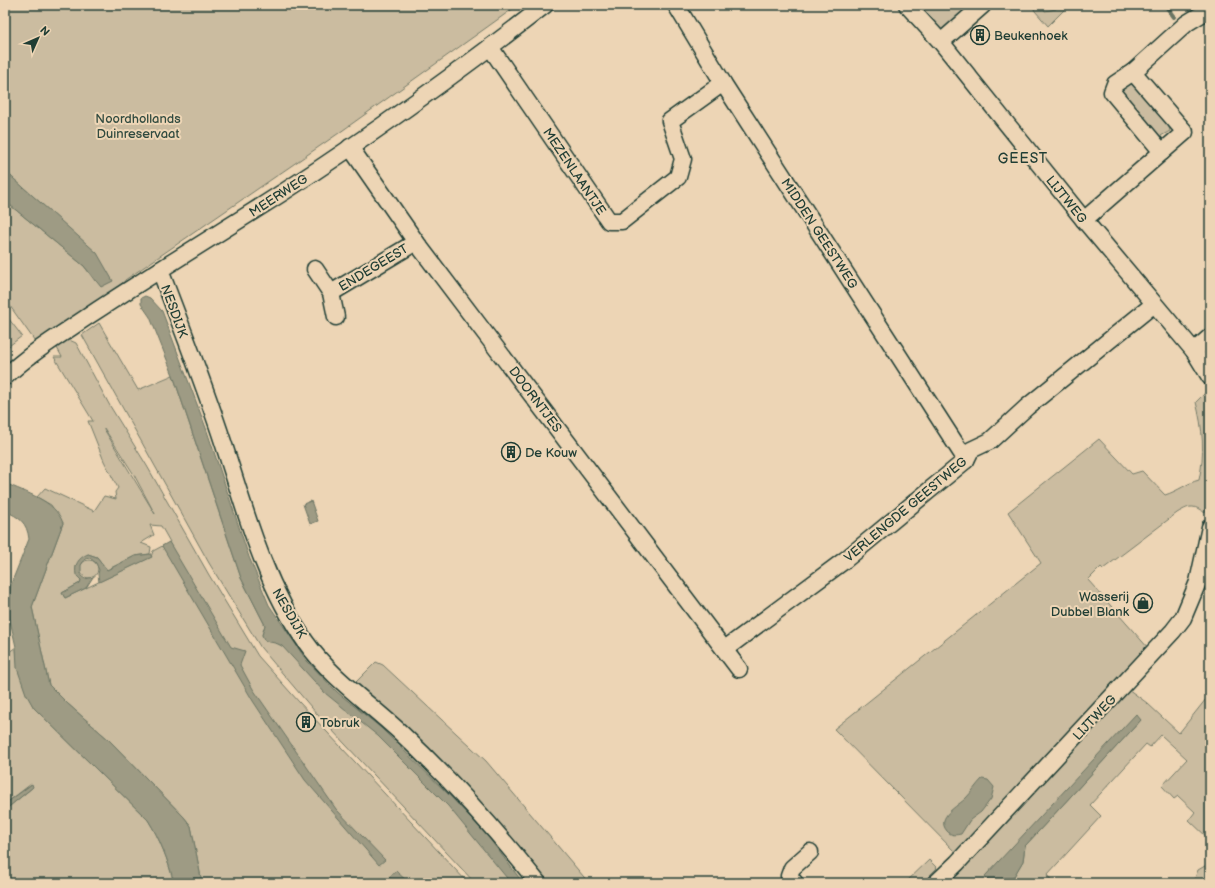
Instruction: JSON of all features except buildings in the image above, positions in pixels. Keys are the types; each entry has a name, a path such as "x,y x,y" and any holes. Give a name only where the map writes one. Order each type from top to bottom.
{"street":[{"name":"MEERWEG","path":"5,377 71,328 350,147 490,48 546,5"},
{"name":"MIDDEN GEESTWEG","path":"676,5 723,83 966,460"},
{"name":"LIJTWEG","path":"907,5 941,42 1084,220 1194,351 1210,377"},
{"path":"941,42 983,5"},
{"path":"1162,152 1112,92 1115,84 1133,72 1187,23 1210,9"},
{"name":"MEZENLAANTJE","path":"490,48 609,222 622,221 678,177 683,159 670,121 723,83"},
{"path":"1084,220 1185,132 1133,72"},
{"name":"DOORNTJES","path":"350,147 416,242 739,669"},
{"name":"ENDEGEEST","path":"331,293 416,242"},
{"name":"ENDEGEEST","path":"315,269 331,293 336,318"},
{"name":"NESDIJK","path":"160,270 215,420 258,549 293,623 317,656 401,733 450,783 538,883"},
{"name":"VERLENGDE GEESTWEG","path":"725,649 846,560 966,460 971,450 990,441 1027,407 1154,304"},
{"path":"1194,351 1210,337"},
{"name":"LIJTWEG","path":"936,883 1028,787 1173,631 1183,618 1198,582 1210,527"},
{"path":"795,883 789,876 792,868 810,852"}],"green space":[{"name":"Noordhollands Duinreservaat","path":"5,5 518,5 339,133 125,280 37,344 5,299 5,201 84,266 95,281 97,254 5,171"},
{"path":"917,5 975,5 940,34"},
{"path":"1032,5 1041,5 1045,11 1056,9 1058,5 1069,5 1048,26 1035,11"},
{"path":"1129,81 1135,84 1168,124 1170,131 1157,138 1120,91"},
{"path":"5,314 22,336 5,349"},
{"path":"99,323 138,390 173,375 241,578 265,625 262,635 268,642 273,641 307,661 314,660 451,790 530,883 475,883 317,714 261,648 209,563 82,335"},
{"path":"67,339 76,343 110,406 147,466 209,575 258,656 468,883 202,883 191,826 109,740 49,685 32,607 63,523 51,505 37,497 45,488 94,511 104,496 116,499 115,492 118,488 104,461 88,421 93,421 54,357 62,357 56,346","holes":["104,429 133,473 155,514","150,525 161,526 170,542 153,551 151,557 65,598 62,593 80,583 81,580 76,566 88,554 97,557 107,570 135,556 150,554 151,547 141,543 154,535"]},
{"path":"1205,393 1210,419 1211,452 1209,485 1205,513 1197,508 1191,507 1177,513 1103,569 1101,567 1088,580 1149,649 957,854 834,729 1041,563 1008,512 1099,439 1132,474 1142,471 1165,495 1199,480 1203,451 1196,402"},
{"path":"85,560 93,560 98,565 96,576 93,578 85,578 80,573 80,565"},
{"path":"16,647 21,679 34,708 148,820 163,850 174,883 5,883 5,810 32,788 31,784 5,804 5,655"},
{"path":"376,662 383,665 486,761 589,883 546,883 490,815 355,683"},
{"path":"1128,689 1147,703 1179,733 1210,694 1210,843 1208,843 1209,839 1189,820 1195,812 1178,796 1174,799 1162,786 1187,759 1161,735 1150,747 1146,744 1090,805 1101,816 1047,875 1054,883 1010,883 1023,861 1025,846 1141,720 985,876 992,883 946,883"},
{"path":"929,860 937,868 922,883 905,883"},
{"path":"1210,863 1210,883 1193,883 1198,870"}],"shaded area":[{"path":"5,171 97,253 113,281 101,287 84,266 5,201"},
{"path":"145,296 150,298 162,311 206,428 249,557 269,605 307,661 337,692 381,728 450,796 486,834 523,883 511,883 448,806 378,736 325,693 282,646 264,640 262,635 265,625 241,578 173,375 150,317 141,304 141,298"},
{"path":"5,483 47,503 54,508 63,523 32,607 49,685 109,740 191,826 202,883 174,883 163,850 148,820 34,708 26,694 17,668 16,647 7,607 11,584 29,539 28,533 22,521 5,511"},
{"path":"311,501 318,521 310,524 303,504"},
{"path":"169,542 231,647 245,651 240,665 253,689 336,809 385,860 379,865 305,780 253,701 162,546"},
{"path":"88,554 97,557 107,570 135,556 150,554 152,557 99,582 99,570 96,563 90,558 85,559 81,565 81,576 85,579 93,577 86,588 65,598 62,593 80,583 81,580 76,575 76,565 79,560"},
{"path":"1136,714 1141,720 1025,846 1023,861 1010,883 992,883 985,876"},
{"path":"982,779 988,780 994,787 991,799 981,812 970,820 961,834 950,834 944,826 946,817 953,808 966,798"},
{"path":"32,784 33,787 5,810 5,804"},
{"path":"396,871 409,883 397,883 389,877"}],"waterway":[{"path":"1165,5 1174,17"}],"place":[{"name":"Beukenhoek","path":"980,35"},
{"name":"De Kouw","path":"511,452"},
{"name":"Wasserij Dubbel Blank","path":"1143,603"},
{"name":"Tobruk","path":"306,722"}],"district":[{"name":"GEEST","path":"1023,158"}]}
